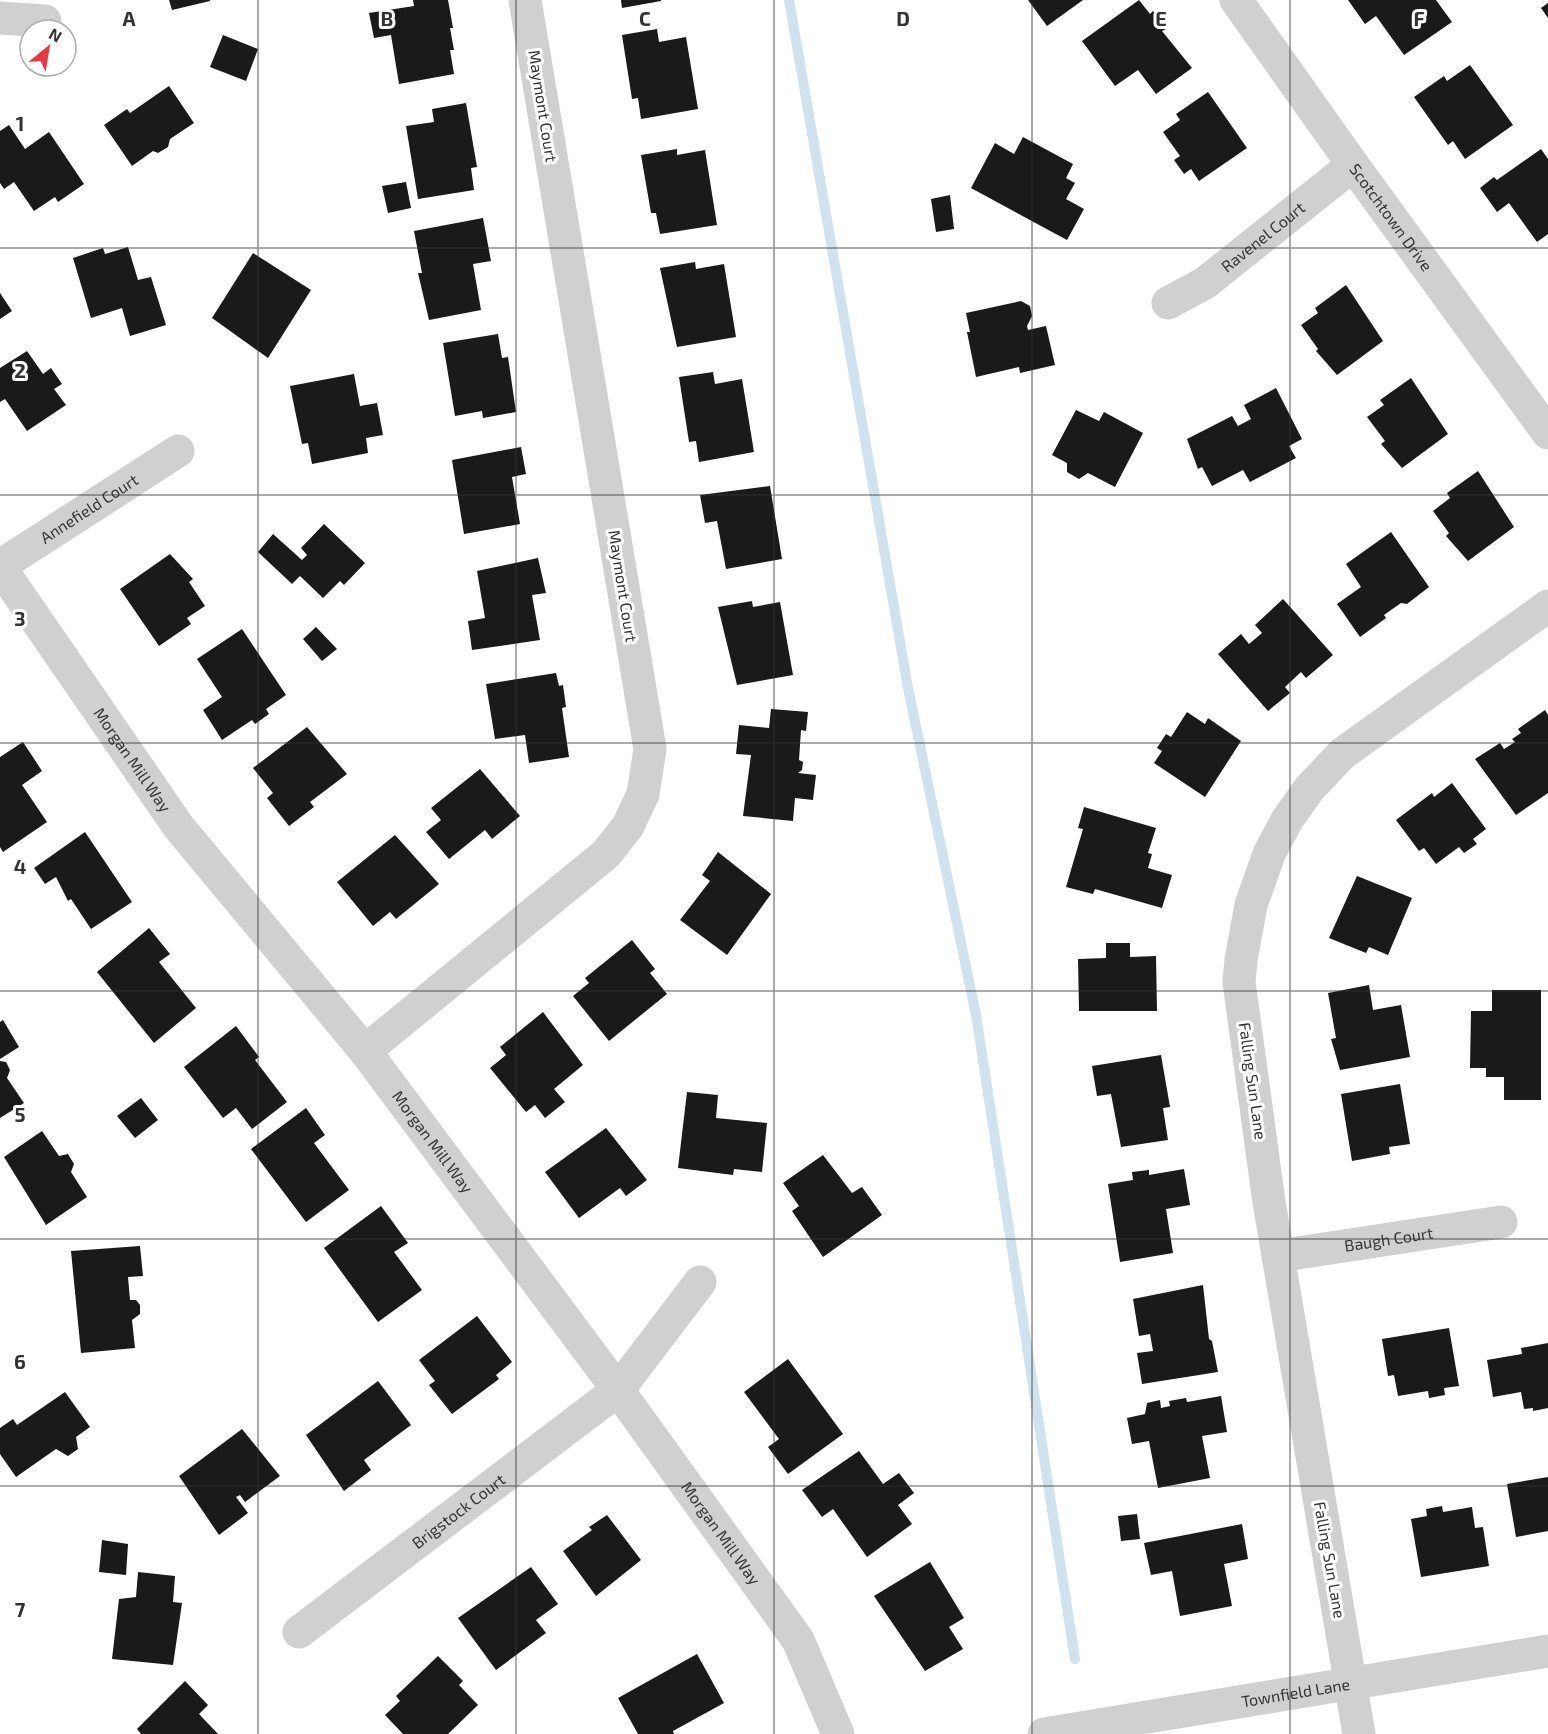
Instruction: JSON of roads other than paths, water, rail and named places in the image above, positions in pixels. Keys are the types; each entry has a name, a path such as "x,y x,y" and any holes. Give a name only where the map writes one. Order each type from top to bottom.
{"street":[{"name":"Maymont Court","path":"365,1051 606,854 628,826 643,794 650,749 525,0"},
{"name":"Scotchtown Drive","path":"1236,0 1548,433"},
{"path":"0,18 18,19"},
{"name":"Ravenel Court","path":"1168,303 1205,283 1353,165"},
{"name":"Annefield Court","path":"0,567 178,452"},
{"name":"Morgan Mill Way","path":"0,567 178,826 365,1051 618,1390 798,1640 837,1734"},
{"name":"Falling Sun Lane","path":"1359,1734 1269,1202 1239,982 1241,960 1251,905 1269,854 1287,820 1309,789 1342,754 1548,606"},
{"name":"Baugh Court","path":"1278,1256 1501,1222"},
{"name":"Brigstock Court","path":"299,1632 618,1390 700,1282"},
{"name":"Townfield Lane","path":"1044,1734 1548,1651"}],"waterway":[{"path":"789,0 908,688 976,1015 1075,1659"}]}
